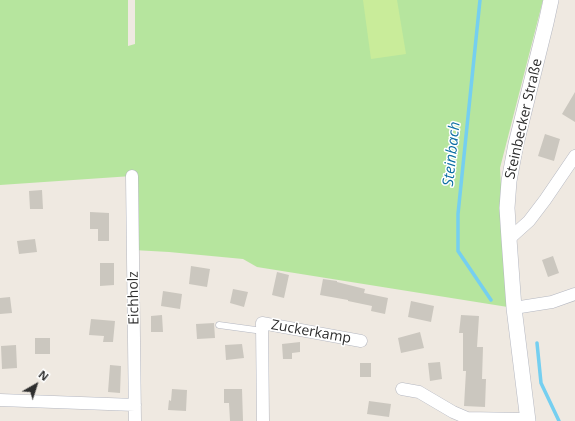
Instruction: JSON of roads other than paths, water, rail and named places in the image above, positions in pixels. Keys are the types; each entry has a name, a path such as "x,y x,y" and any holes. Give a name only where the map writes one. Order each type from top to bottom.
{"street":[{"name":"Steinbecker Straße","path":"402,389 419,392 453,412 467,418 528,420 514,308 507,208 509,181 516,144 551,0"},
{"path":"509,239 529,221 575,156"},
{"name":"Eichholz","path":"132,176 135,421"},
{"path":"514,308 552,302 575,294"},
{"name":"Zuckerkamp","path":"263,421 262,323 361,341"},
{"path":"0,400 135,405"}],"lane":[{"path":"219,325 262,331"}],"waterway":[{"name":"Steinbach","path":"480,0 458,214 458,251 491,300"},
{"name":"Steinbach","path":"537,343 541,383 559,421"}]}
